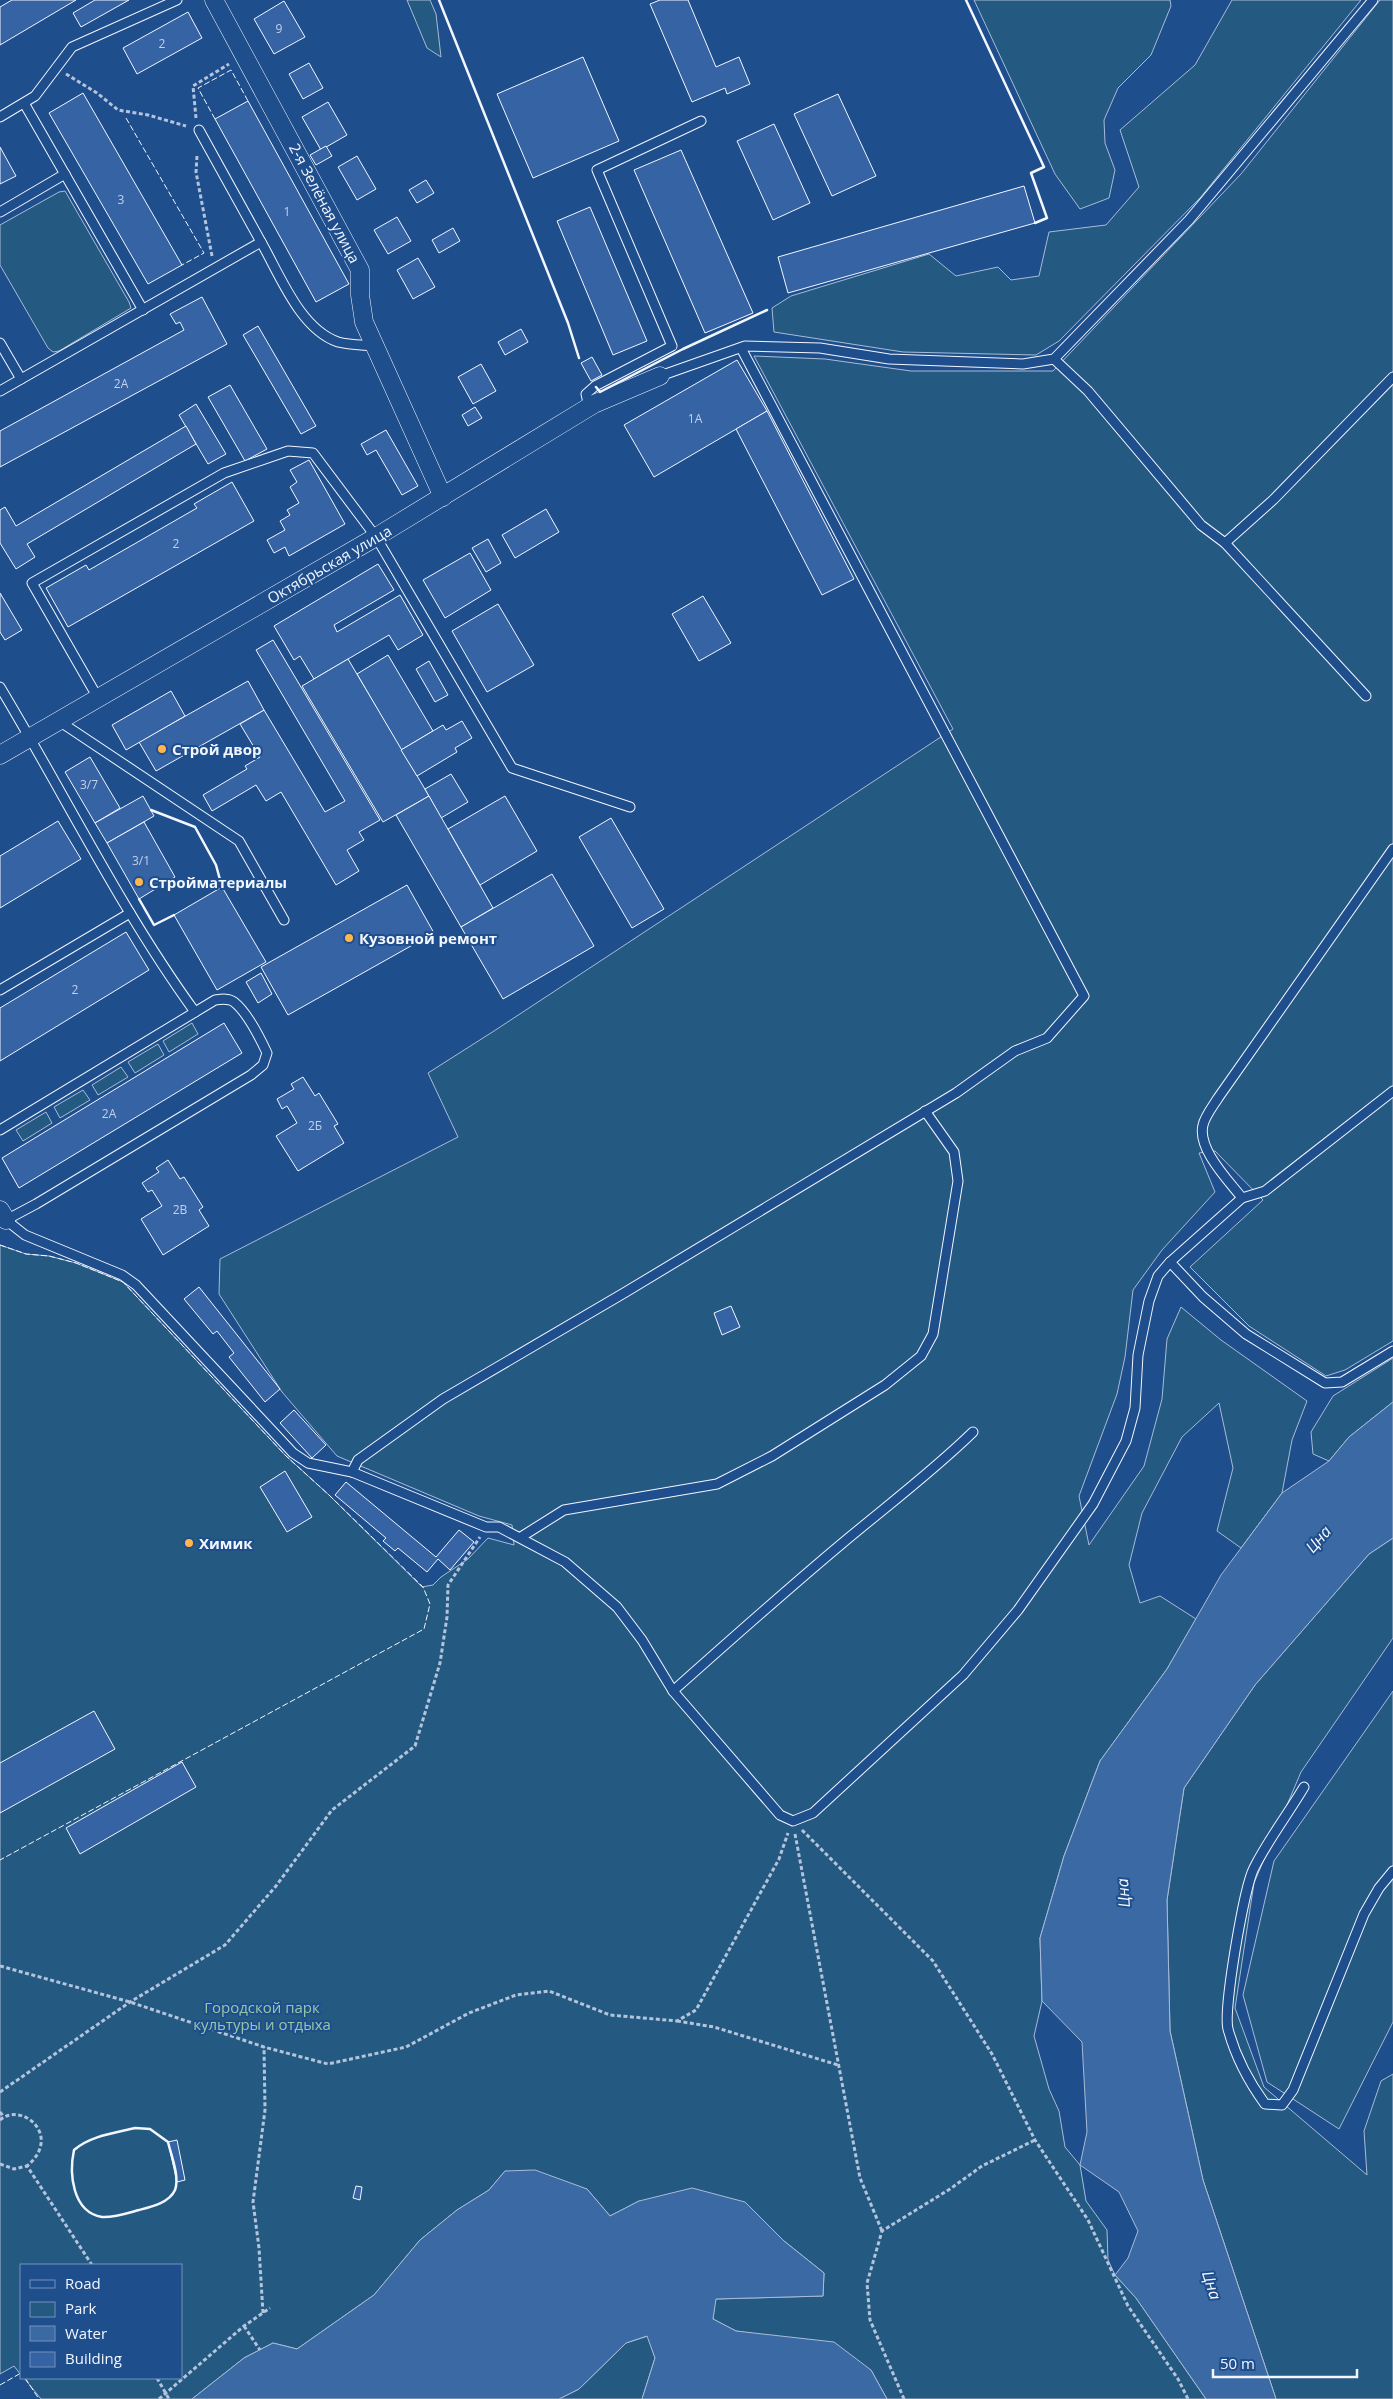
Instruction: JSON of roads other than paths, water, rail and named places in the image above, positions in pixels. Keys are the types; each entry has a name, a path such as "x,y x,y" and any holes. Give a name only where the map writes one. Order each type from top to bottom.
{"street":[{"name":"2-я Зелёная улица","path":"214,0 360,270 360,295 364,322 373,346 443,498"},
{"name":"Октябрьская улица","path":"0,755 443,498 589,408 660,376"}],"lane":[{"path":"0,117 35,96 72,47 177,0"},
{"path":"660,376 741,348 820,348 889,359 927,361 1023,364 1054,359 1189,220 1373,0"},
{"path":"24,103 143,310"},
{"path":"589,408 586,394 594,386 672,346 597,170 702,121"},
{"path":"198,130 305,319 316,329 338,342 373,346"},
{"path":"0,212 65,174"},
{"path":"0,391 261,242"},
{"path":"0,343 20,379"},
{"path":"352,1472 358,1460 443,1399 624,1294 925,1111 1015,1051 1047,1038 1084,996 741,348"},
{"path":"1054,359 1088,391 1201,525 1225,543 1366,696"},
{"path":"1225,543 1273,500 1393,377"},
{"path":"98,698 32,582 224,473 288,451 313,453 376,537 512,768 630,807"},
{"path":"0,687 130,913 170,978 195,1012"},
{"path":"59,721 239,841 284,920"},
{"path":"1242,1198 1220,1171 1205,1145 1203,1126 1218,1098 1393,849"},
{"path":"0,990 130,913"},
{"path":"0,1130 215,1000 226,999 234,1002 259,1036 267,1053 263,1065 251,1075 44,1200 3,1215 25,1235 122,1275 136,1285 293,1453 308,1463 352,1472 486,1528 500,1528 521,1537 565,1562 617,1607 642,1640 673,1691 780,1815 793,1821 813,1813 963,1675 1018,1610 1093,1504 1126,1441 1135,1408 1138,1354 1149,1302 1158,1276 1170,1262 1242,1198 1265,1190 1393,1091"},
{"path":"521,1537 564,1510 717,1484 772,1456 804,1436 885,1385 921,1356 933,1334 958,1181 954,1152 925,1111"},
{"path":"1170,1262 1202,1297 1246,1334 1325,1383 1342,1382 1393,1351"},
{"path":"673,1691 785,1591 880,1511 932,1472 973,1432"},
{"path":"1304,1788 1253,1870 1243,1903 1228,2002 1228,2028 1251,2084 1264,2104 1282,2105 1293,2090 1364,1914 1379,1888 1393,1872"}],"water":[{"name":"Цна","path":"1393,1402 1393,1538 1369,1554 1255,1685 1184,1788 1167,1900 1170,2031 1203,2180 1276,2399 1206,2399 1136,2298 1115,2275 1128,2258 1138,2231 1119,2192 1080,2165 1087,2132 1082,2042 1042,2001 1040,1938 1064,1856 1100,1761 1167,1669 1221,1575 1282,1493 1329,1461 1349,1437"},
{"path":"535,2170 587,2189 610,2216 639,2201 692,2188 745,2202 784,2241 824,2273 823,2296 716,2299 713,2319 736,2331 834,2342 871,2370 887,2399 642,2399 655,2358 647,2336 626,2343 579,2389 559,2399 192,2399 244,2358 273,2343 297,2349 374,2295 420,2240 457,2210 489,2190 505,2171"}],"place":[{"name":"Строй двор","path":"162,749"},
{"name":"Стройматериалы","path":"139,882"},
{"name":"Кузовной ремонт","path":"349,938"},
{"name":"Химик","path":"189,1543"}],"park label":[{"name":"Городской парк культуры и отдыха","path":"262,2016"}]}
